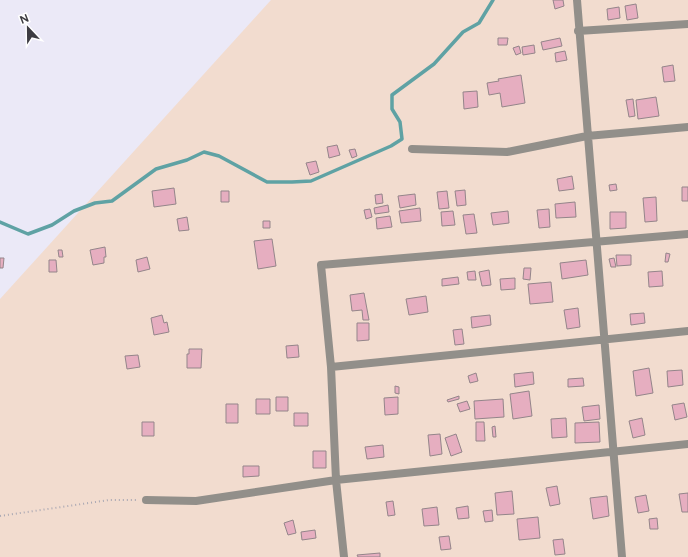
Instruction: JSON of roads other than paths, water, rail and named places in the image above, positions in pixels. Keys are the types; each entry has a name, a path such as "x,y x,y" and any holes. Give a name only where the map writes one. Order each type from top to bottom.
{"street":[{"path":"577,0 578,31 622,557"},
{"path":"578,31 688,24"},
{"path":"412,149 507,152 587,136 688,127"},
{"path":"344,557 336,480 331,367 321,265 688,234"},
{"path":"331,367 604,338 688,331"},
{"path":"146,500 196,501 336,480 688,444"}],"waterway":[{"path":"0,222 28,234 52,225 74,211 95,203 112,201 156,169 187,160 204,152 219,156 267,182 292,182 311,181 391,146 402,139 400,122 392,109 392,95 434,64 463,32 479,23 493,0"}]}
